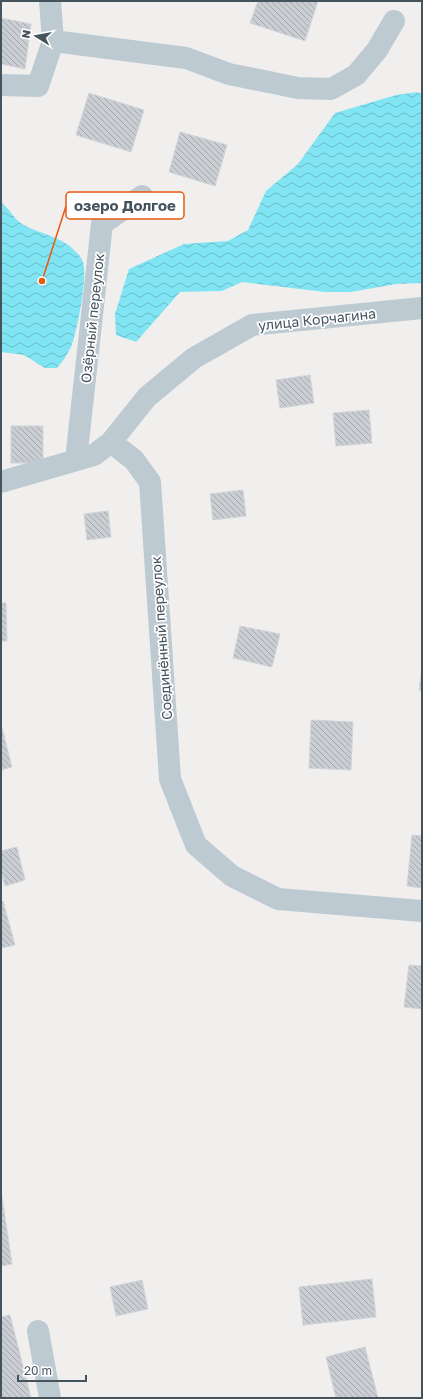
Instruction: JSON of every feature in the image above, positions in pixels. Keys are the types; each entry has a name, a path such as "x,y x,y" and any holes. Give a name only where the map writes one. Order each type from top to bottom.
{"street":[{"path":"1,85 38,86 53,41 50,1"},
{"path":"53,41 186,58 229,74 298,88 331,89 356,75 377,50 394,21"},
{"name":"Озёрный переулок","path":"76,460 102,224 142,196"},
{"name":"улица Корчагина","path":"1,482 94,455 111,442 147,398 194,358 252,325 422,308"},
{"name":"Соединённый переулок","path":"111,442 134,460 150,482 170,779 196,845 232,876 278,899 422,911"},
{"path":"38,1331 50,1398"}],"water":[{"path":"417,92 422,94 422,283 396,284 351,292 325,292 242,282 222,291 180,292 136,342 116,335 115,314 129,269 184,244 228,241 248,230 266,191 298,164 335,113 396,95"},
{"path":"1,202 22,224 64,242 78,254 83,262 83,292 76,330 71,347 57,368 45,368 24,355 1,352"}],"building":[{"path":"258,1 318,1 305,41 250,23"},
{"path":"1,18 31,24 25,69 1,64"},
{"path":"89,93 144,110 131,152 76,135"},
{"path":"180,132 227,145 215,186 169,172"},
{"path":"310,375 314,403 280,408 276,380"},
{"path":"369,410 372,443 336,446 333,413"},
{"path":"11,426 43,426 43,463 11,463"},
{"path":"243,490 246,516 213,520 210,494"},
{"path":"108,511 111,537 87,540 84,514"},
{"path":"1,603 6,603 7,641 1,641"},
{"path":"240,626 280,634 272,667 233,658"},
{"path":"422,669 422,690 419,690"},
{"path":"311,720 353,722 351,770 309,768"},
{"path":"1,724 12,767 1,770"},
{"path":"412,835 422,836 422,888 407,886"},
{"path":"17,847 25,880 5,886 1,871 1,851"},
{"path":"3,901 15,945 1,948 1,902"},
{"path":"409,965 422,966 422,1009 404,1007"},
{"path":"1,1190 12,1264 1,1266"},
{"path":"372,1279 376,1317 303,1325 299,1287"},
{"path":"142,1280 148,1309 116,1316 110,1287"},
{"path":"10,1315 31,1398 1,1398 1,1317"},
{"path":"365,1347 378,1398 336,1398 326,1357"}],"place":[{"name":"озеро Долгое","path":"42,281"}]}
